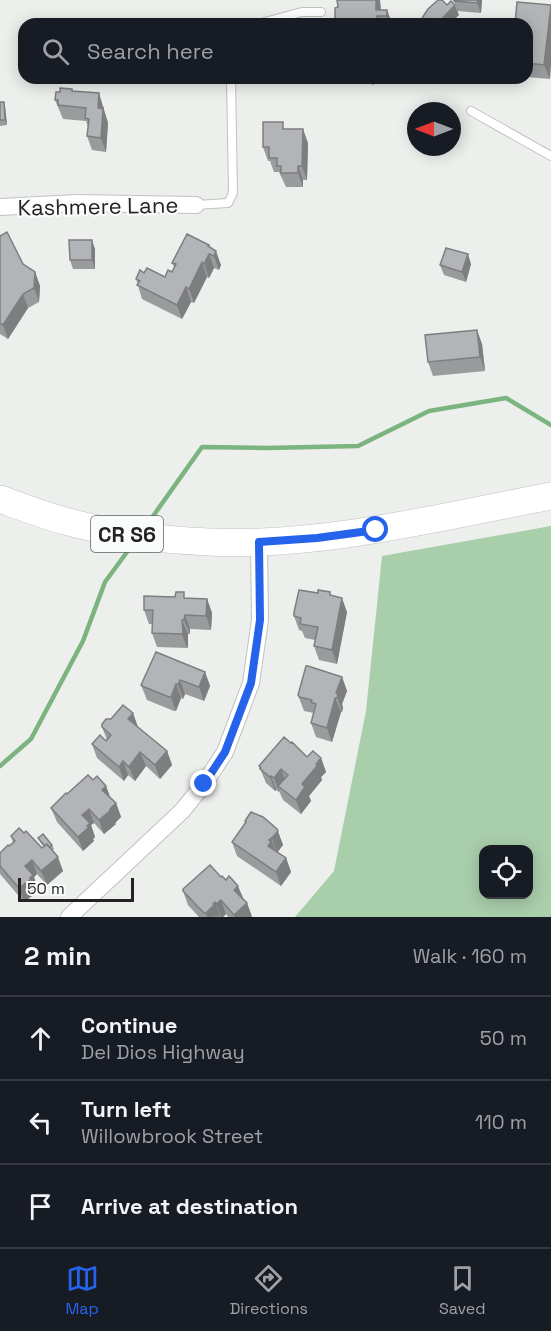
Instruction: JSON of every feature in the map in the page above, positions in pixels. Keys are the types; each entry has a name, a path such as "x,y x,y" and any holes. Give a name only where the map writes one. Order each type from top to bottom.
{"main road":[{"name":"CR S6","path":"0,499 65,521 124,533 210,542 259,542 317,538 376,530 551,496"}],"street":[{"name":"Kashmere Lane","path":"0,207 76,203 196,205"},
{"path":"69,917 182,811 204,784 225,752 251,683 260,620 259,542"}],"lane":[{"path":"280,18 302,12 321,12"},
{"path":"196,205 228,203 233,193 231,84"},
{"path":"471,111 551,156"}],"green space":[{"path":"551,526 551,917 295,917 334,871 366,711 382,556"}],"building":[{"path":"337,0 376,0 376,10 387,10 387,16 335,18 335,8 338,7"},
{"path":"438,0 442,0 447,5 451,1 455,5 443,18 422,18"},
{"path":"454,0 478,0 477,3"},
{"path":"517,2 551,5 544,65 533,64 533,18 516,18"},
{"path":"60,88 99,93 98,108 103,109 101,138 87,136 89,119 85,118 86,108 58,105 58,100 55,100 56,92 60,92"},
{"path":"0,102 4,102 5,120 0,120"},
{"path":"263,122 283,122 283,129 303,129 302,166 298,166 298,173 281,173 281,166 277,166 277,158 269,158 269,147 263,147"},
{"path":"7,232 23,264 35,272 34,288 23,294 3,325 0,323 0,236"},
{"path":"187,234 216,251 214,256 209,254 204,264 202,262 189,289 186,287 177,305 137,285 140,281 136,279 140,270 144,273 147,268 165,277 168,270 172,272 176,264 172,263"},
{"path":"69,240 92,240 92,260 70,260"},
{"path":"446,248 468,254 462,272 440,265"},
{"path":"477,330 480,357 428,362 425,335"},
{"path":"299,590 330,592 330,595 342,598 332,650 314,646 318,627 300,624 301,618 294,616"},
{"path":"176,592 184,592 184,598 207,599 206,616 185,615 182,620 182,634 152,633 153,610 144,610 144,596 175,597"},
{"path":"156,652 205,672 199,687 180,680 169,697 142,686"},
{"path":"306,666 342,677 327,728 311,723 316,704 298,695"},
{"path":"123,705 133,713 128,719 167,751 155,765 140,752 129,767 123,761 119,767 92,744 100,735 106,741 111,735 102,727 102,724 106,719 111,719"},
{"path":"284,737 307,757 313,751 321,758 302,784 305,787 296,800 278,786 288,775 281,769 274,778 270,777 259,766"},
{"path":"88,775 93,780 97,776 106,786 102,790 116,803 99,820 89,809 82,815 90,823 87,826 89,827 78,837 51,808"},
{"path":"251,812 263,817 278,831 269,840 271,842 268,846 286,858 276,872 232,842"},
{"path":"19,828 24,833 26,831 42,848 47,844 58,857 41,871 32,860 25,866 33,875 19,888 0,866 0,853 15,841 11,836"},
{"path":"43,834 52,845 49,847 38,838"},
{"path":"210,865 226,880 229,876 238,886 234,890 247,903 234,915 221,900 216,904 215,902 204,913 183,891"}],"waterway":[{"path":"151,519 202,447 358,446 429,411 506,398 551,425"},
{"path":"0,766 31,739 83,641 105,582 127,552"}],"route":[{"path":"204,784 225,752 251,683 260,620 259,542 317,538 376,530"}]}
